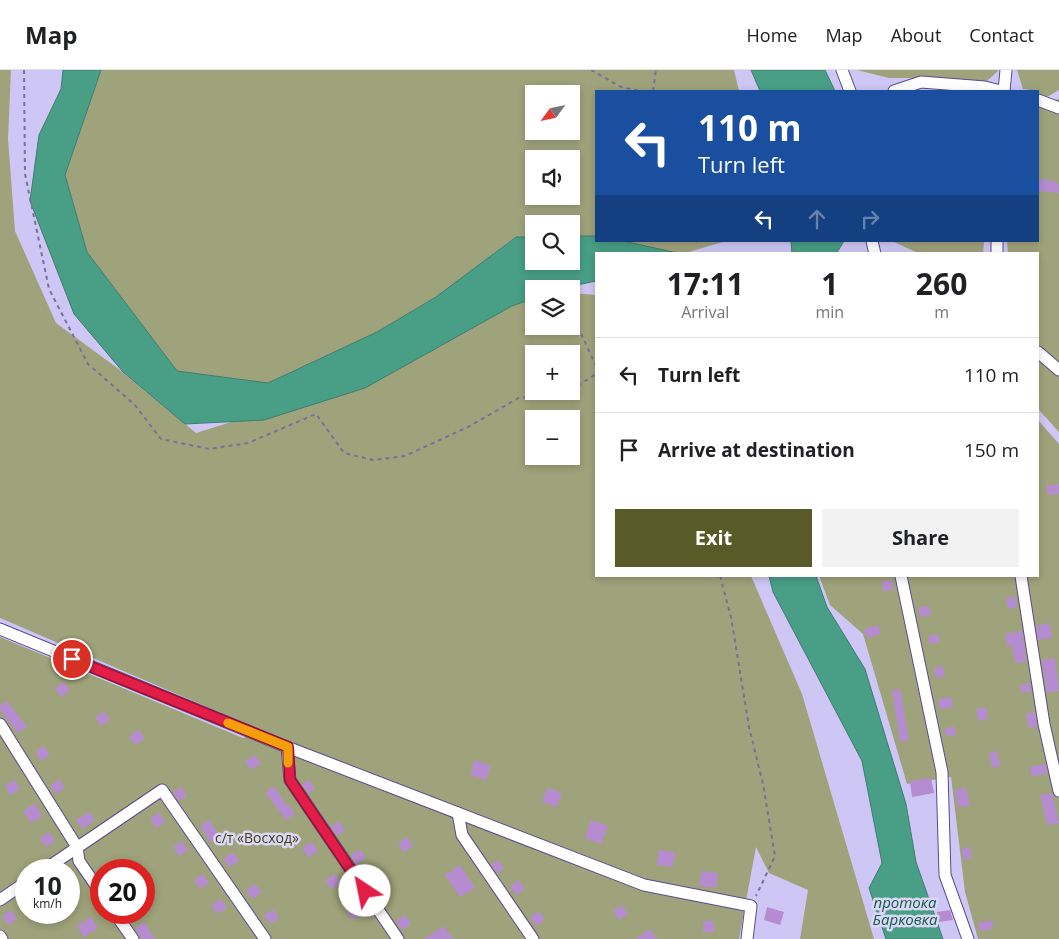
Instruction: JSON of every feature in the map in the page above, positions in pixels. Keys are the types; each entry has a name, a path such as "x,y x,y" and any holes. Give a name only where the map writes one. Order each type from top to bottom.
{"street":[{"path":"842,70 850,90"},
{"path":"1003,90 1006,70"},
{"path":"897,90 921,82 985,87 998,90"},
{"path":"1039,100 1059,108"},
{"path":"1039,353 1059,370"},
{"path":"901,577 942,772 944,875 968,939"},
{"path":"1021,577 1044,724 1059,791"},
{"path":"0,629 288,747 644,885 751,906 747,939"},
{"path":"0,724 77,847 80,862 90,877"},
{"path":"288,747 290,780 398,939"},
{"path":"60,859 162,790 265,939"},
{"path":"458,813 462,835 533,939"},
{"path":"0,900 15,890"},
{"path":"122,924 133,939"}],"path":[{"path":"24,70 25,174 49,289 88,364 135,404 161,439 209,448 248,443 316,414 344,453 373,460 405,456 470,426 520,397 525,397"},
{"path":"591,70 621,87 635,90"},
{"path":"653,90 656,70"},
{"path":"580,331 595,364"},
{"path":"580,384 595,375"},
{"path":"720,577 732,617 749,727 763,784 775,856 751,906"}],"green space":[{"name":"с/т «Восход»","path":"0,70 11,70 8,139 15,231 56,323 116,367 196,433 305,399 525,294 525,335 580,335 580,294 595,295 595,577 751,577 802,694 874,939 800,939 808,890 769,873 756,847 739,939 0,939 0,637 243,738 263,731 0,618"},
{"path":"101,70 734,70 739,90 595,90 595,236 580,236 580,215 525,215 525,237 515,237 441,294 377,332 268,383 177,371 87,252 65,175"},
{"path":"857,70 999,70 986,82 933,78 889,78"},
{"path":"1017,70 1059,70 1059,90 1045,98 1039,95 1039,90 1023,89"},
{"path":"1059,99 1059,432 1039,410 1039,252 1008,252 1007,242 1039,242 1039,105"},
{"path":"628,242 723,242 689,252 673,252"},
{"path":"894,242 984,242 983,252 916,252"},
{"path":"1039,421 1059,444 1059,939 978,939 965,892 951,777 907,784 863,634 830,605 819,577 1039,577"}],"water":[{"path":"63,70 101,70 65,175 87,252 177,371 268,383 377,332 436,297 516,237 525,237 525,270 580,270 580,236 595,236 595,242 628,242 673,252 595,252 595,281 580,284 580,280 525,280 525,301 512,306 365,388 264,420 185,424 123,372 74,314 30,201 39,135 61,89"},
{"path":"751,70 825,70 835,90 760,90"},
{"path":"791,242 843,242 837,252 792,252"},
{"name":"протока Барковка","path":"769,577 816,577 827,607 865,669 906,804 916,862 943,939 886,939 869,888 882,863 862,761 773,592"}],"building":[{"path":"1039,179 1051,180 1059,184 1059,193 1039,191"},
{"path":"1059,484 1059,494 1048,495 1046,486"},
{"path":"892,580 893,590 883,591 882,581"},
{"path":"1015,596 1017,607 1008,609 1006,598"},
{"path":"929,606 931,615 920,617 918,607"},
{"path":"1050,623 1052,638 1038,640 1036,626"},
{"path":"878,625 881,634 867,638 864,629"},
{"path":"1022,631 1026,662 1015,663 1012,646 1007,647 1005,634"},
{"path":"938,634 940,642 929,644 928,636"},
{"path":"1055,658 1059,691 1047,693 1042,660"},
{"path":"943,666 945,676 936,678 934,668"},
{"path":"64,682 70,691 61,697 55,688"},
{"path":"1030,683 1031,691 1021,693 1020,685"},
{"path":"900,689 909,740 900,742 892,690"},
{"path":"951,697 953,707 940,709 938,699"},
{"path":"7,701 27,727 18,733 0,710 0,705"},
{"path":"986,707 988,719 978,721 976,709"},
{"path":"104,711 110,720 101,726 95,717"},
{"path":"1035,712 1037,727 1029,728 1026,714"},
{"path":"954,726 956,735 946,736 945,728"},
{"path":"139,730 145,739 135,745 129,736"},
{"path":"44,746 50,755 41,761 35,752"},
{"path":"997,751 1000,766 992,768 989,752"},
{"path":"255,755 261,764 251,770 245,761"},
{"path":"475,760 491,766 486,780 470,775"},
{"path":"1045,764 1047,774 1031,776 1030,767"},
{"path":"931,778 934,793 912,797 910,781"},
{"path":"59,779 65,788 56,794 50,786"},
{"path":"14,780 20,789 10,795 5,786"},
{"path":"309,780 315,789 308,793 302,784"},
{"path":"274,786 287,806 289,805 295,814 286,820 265,792"},
{"path":"181,787 187,796 179,801 173,792"},
{"path":"547,788 562,793 557,807 542,802"},
{"path":"966,788 970,805 958,807 955,790"},
{"path":"1052,793 1059,823 1047,825 1040,795"},
{"path":"35,803 42,816 31,823 23,811"},
{"path":"89,812 95,820 82,829 76,820"},
{"path":"159,812 165,822 156,828 150,819"},
{"path":"209,820 221,837 211,843 200,826"},
{"path":"591,820 608,826 601,844 585,838"},
{"path":"339,821 345,830 337,836 331,827"},
{"path":"49,832 55,841 46,847 40,838"},
{"path":"407,837 413,846 404,852 398,843"},
{"path":"182,841 188,850 179,856 173,847"},
{"path":"312,842 318,851 308,857 302,848"},
{"path":"970,847 972,858 963,860 962,848"},
{"path":"360,849 366,858 356,864 351,855"},
{"path":"659,850 675,852 673,867 657,865"},
{"path":"233,852 239,861 229,867 223,859"},
{"path":"498,860 504,869 497,873 491,864"},
{"path":"460,865 475,888 460,897 445,875"},
{"path":"702,871 718,873 716,888 699,886"},
{"path":"203,874 209,883 200,889 194,880"},
{"path":"335,874 340,883 331,889 325,880"},
{"path":"519,880 525,889 516,895 510,886"},
{"path":"256,884 261,893 252,899 246,890"},
{"path":"384,884 390,893 380,899 374,890"},
{"path":"221,899 227,908 217,914 211,905"},
{"path":"355,905 361,914 352,920 346,911"},
{"path":"622,905 628,914 619,920 613,911"},
{"path":"767,907 784,912 780,925 764,920"},
{"path":"273,909 279,918 270,924 264,915"},
{"path":"11,910 15,916 15,920 8,925 2,916"},
{"path":"950,910 953,920 939,922 937,912"},
{"path":"539,911 545,920 536,926 530,917"},
{"path":"405,915 411,924 402,930 396,921"},
{"path":"90,918 90,924 95,924 98,928 84,937 77,926"},
{"path":"992,920 993,929 980,931 978,923"},
{"path":"703,921 714,921 714,932 703,932"},
{"path":"141,924 145,924 155,939 142,939 135,928"},
{"path":"444,926 453,939 424,939"},
{"path":"650,929 657,939 635,939"}],"slow traffic":[{"path":"228,723 288,747 288,763"}],"route":[{"path":"72,659 288,747 290,780 365,891"}]}
